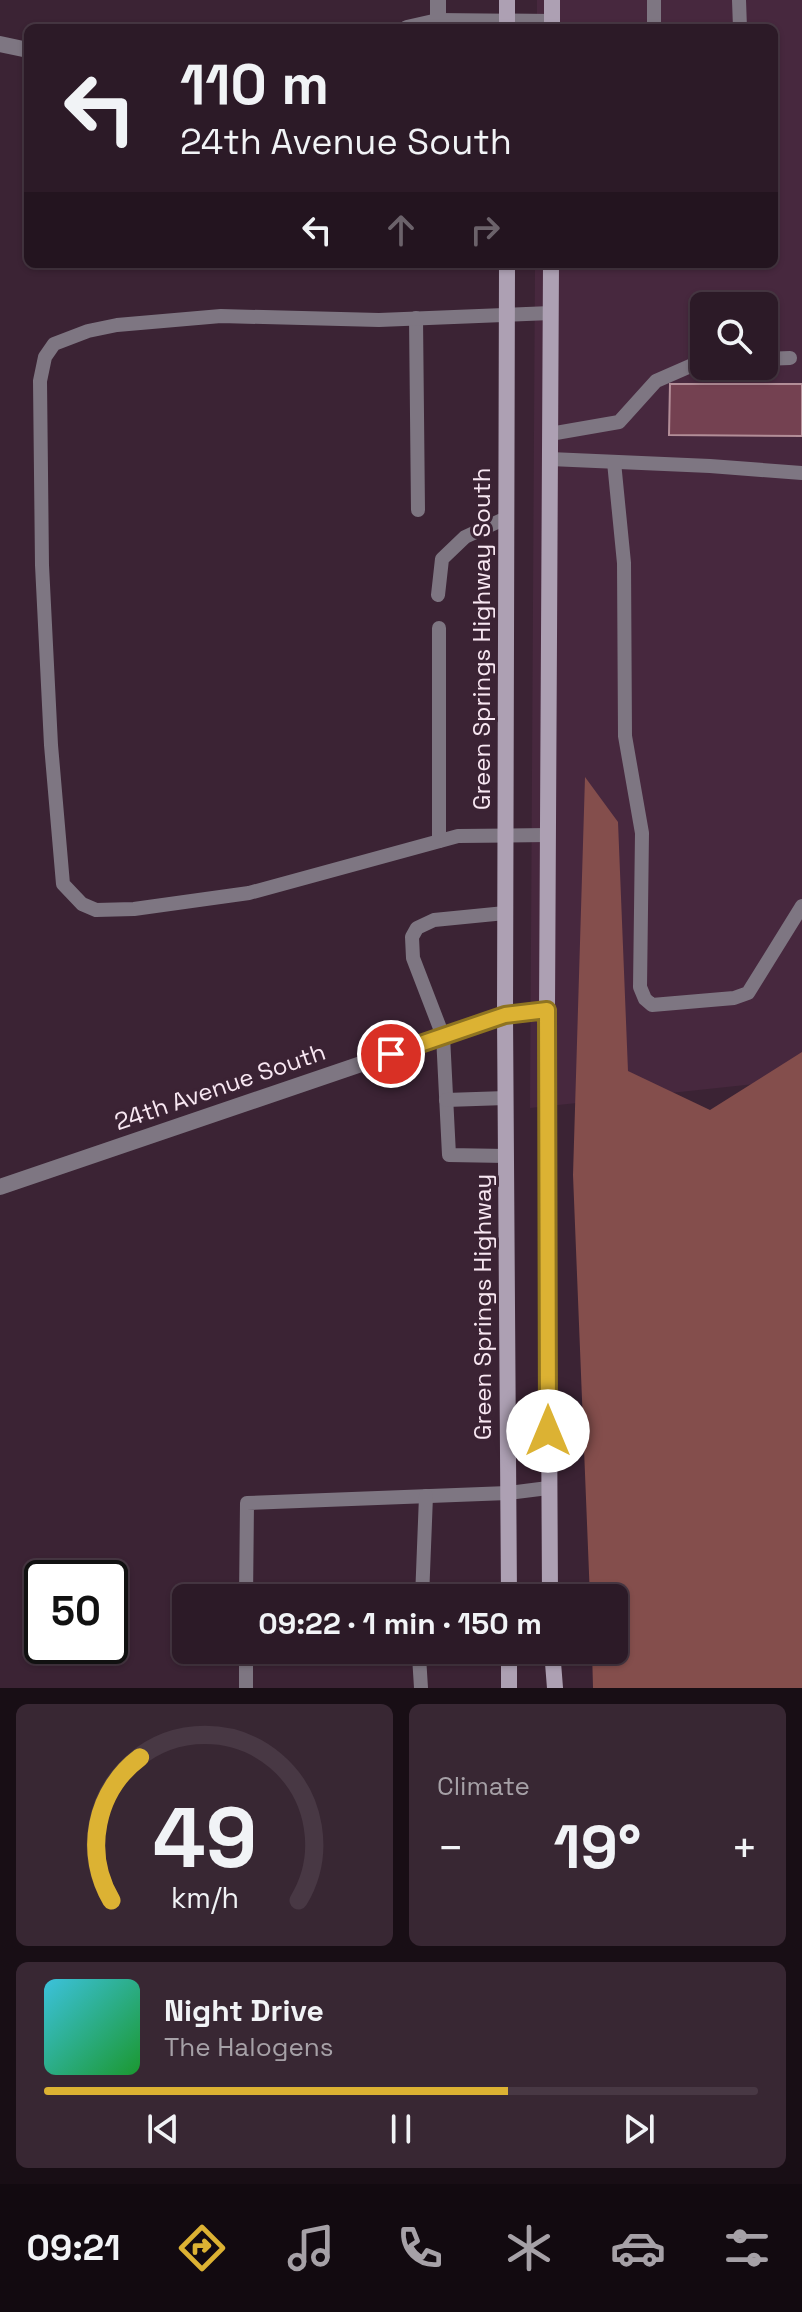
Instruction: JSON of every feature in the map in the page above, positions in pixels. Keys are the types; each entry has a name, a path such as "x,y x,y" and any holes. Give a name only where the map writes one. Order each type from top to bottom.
{"main road":[{"path":"507,0 507,24"},
{"path":"552,0 552,24"},
{"name":"Green Springs Highway South","path":"505,1015 507,268"},
{"path":"550,1584 547,1010 551,268"},
{"name":"Green Springs Highway","path":"505,1015 509,1584"},
{"path":"509,1664 509,1688"},
{"path":"553,1664 555,1688"}],"street":[{"path":"438,0 438,24"},
{"path":"0,44 24,49"},
{"name":"24th Avenue South","path":"0,1187 505,1015 547,1010"}],"lane":[{"path":"654,0 654,24"},
{"path":"739,0 740,24"},
{"path":"548,835 458,836 249,893 134,909 96,910 82,904 63,884 51,745 42,565 40,381 45,357 54,344 88,331 117,325 221,316 379,320 551,313"},
{"path":"416,318 418,510"},
{"path":"778,358 790,358"},
{"path":"550,434 619,422 656,381 690,366"},
{"path":"550,459 802,473"},
{"path":"614,462 624,563 625,736 642,833 640,987 645,999 652,1005 734,998 748,993 802,906"},
{"path":"438,595 442,559 465,537 506,518"},
{"path":"439,628 439,841"},
{"path":"505,913 434,920 417,928 412,937 413,958 443,1036 449,1155 506,1156"},
{"path":"446,1100 506,1098"},
{"path":"246,1584 247,1503 508,1493 548,1488"},
{"path":"423,1584 426,1496"},
{"path":"246,1664 246,1688"},
{"path":"420,1664 421,1688"}],"shaded area":[{"path":"537,0 802,0 802,1079 530,1108 535,268 778,268 778,24 537,24"},
{"path":"585,777 618,822 628,1071 710,1110 802,1052 802,1688 593,1688 592,1664 628,1664 628,1584 589,1584 573,1175"}],"building":[{"path":"670,384 802,384 802,436 669,435"}],"route":[{"path":"391,1054 505,1015 547,1010 548,1431"}]}
